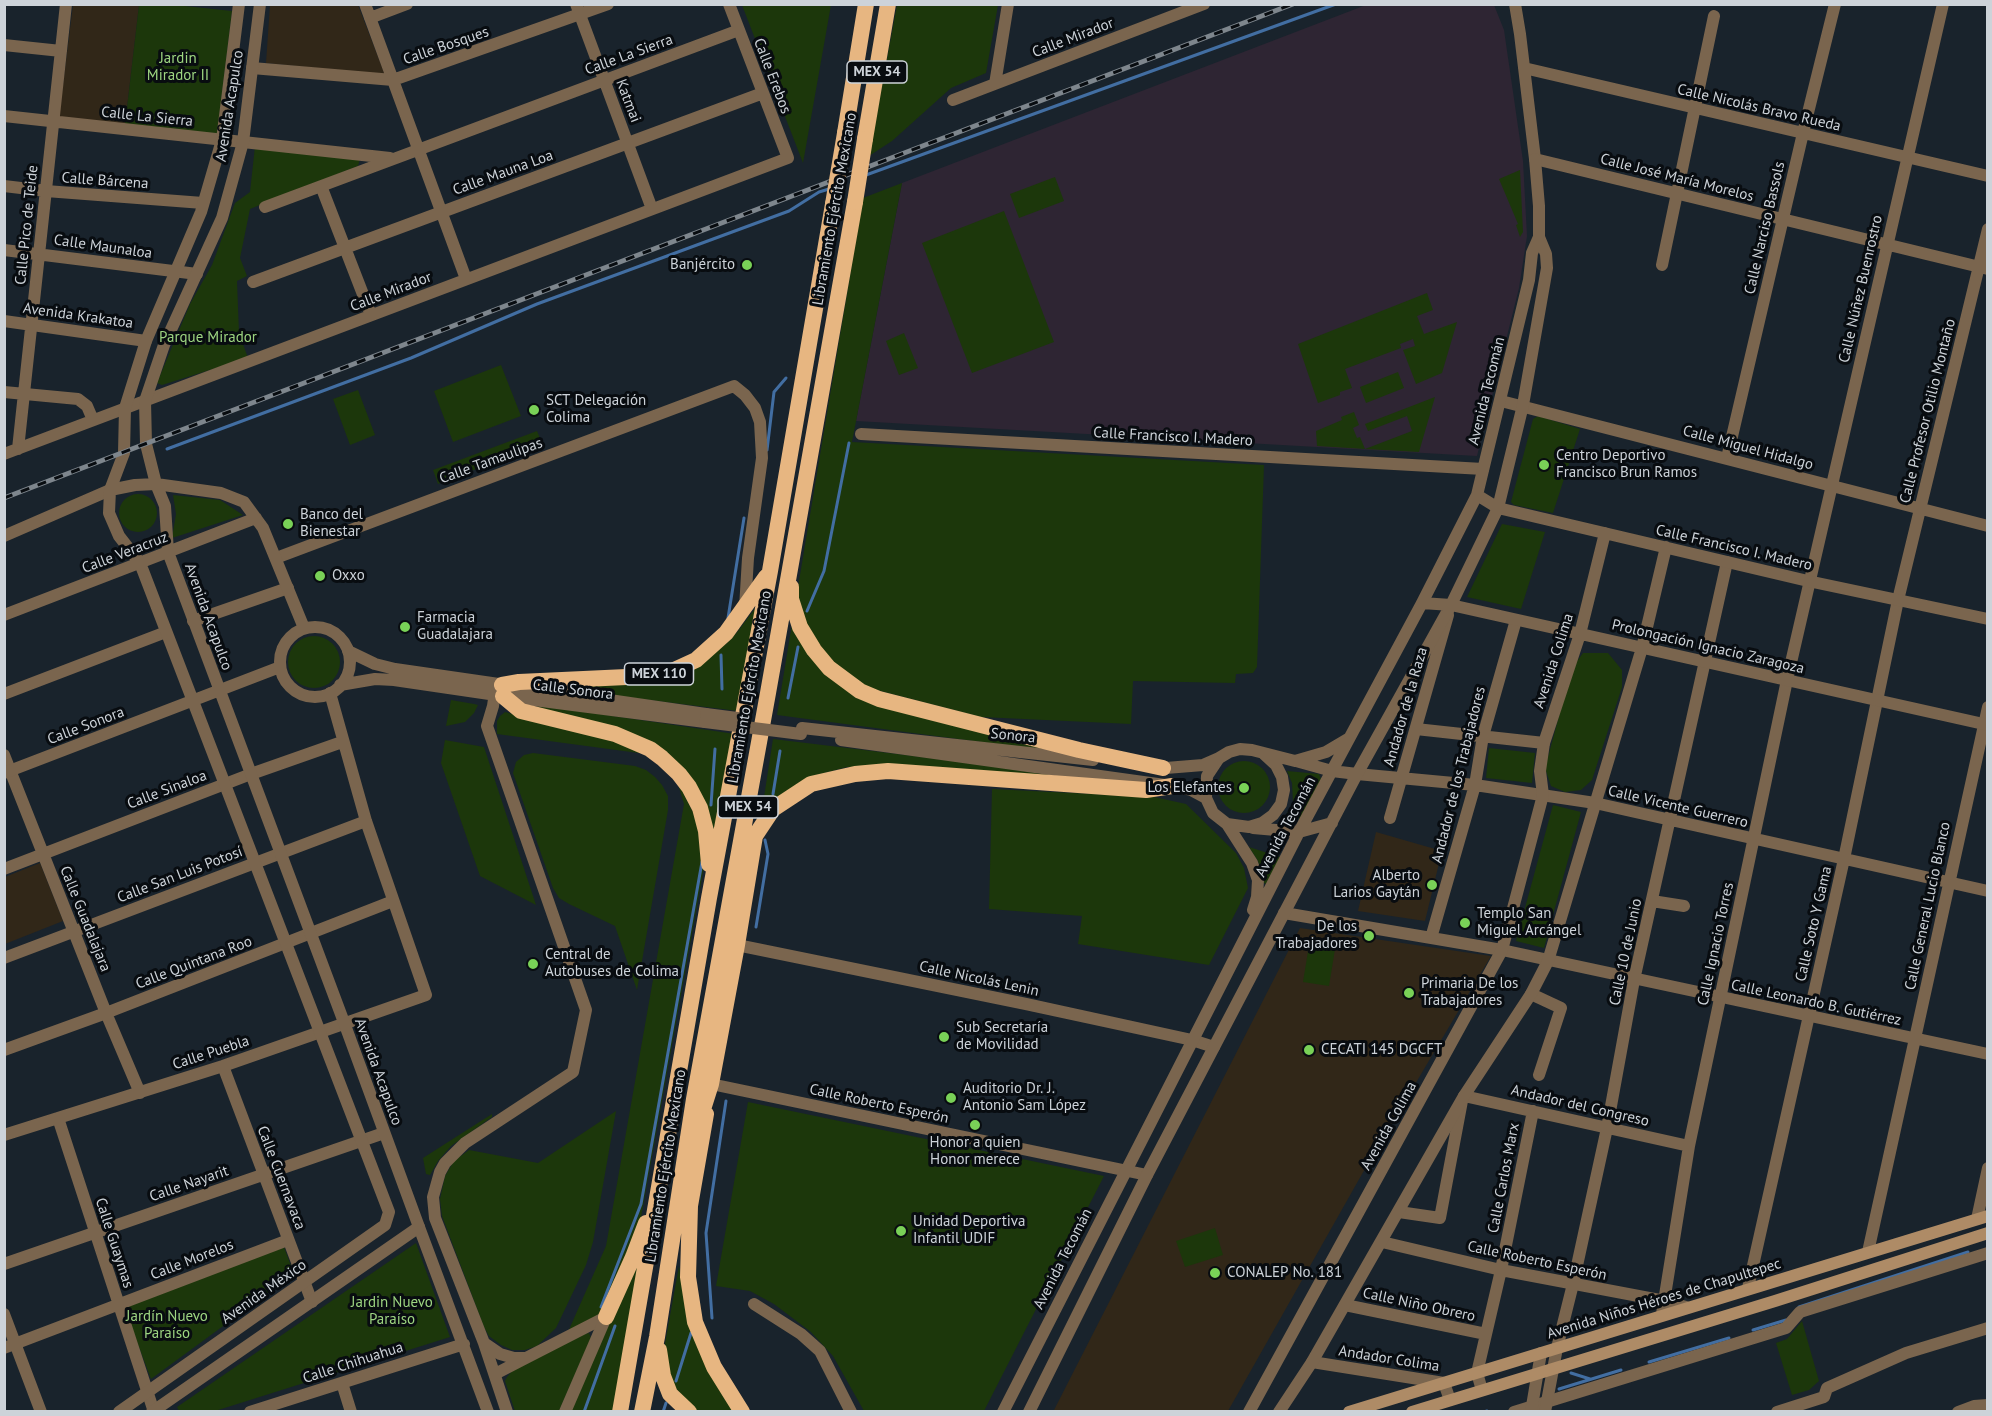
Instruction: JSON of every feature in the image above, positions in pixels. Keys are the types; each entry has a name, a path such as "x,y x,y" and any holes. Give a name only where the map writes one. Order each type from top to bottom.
{"highway":[{"name":"Libramiento Ejército Mexicano","path":"620,1412 709,897 770,571 866,4"},
{"name":"Libramiento Ejército Mexicano","path":"642,1412 657,1337 694,1100 757,757 888,4"},
{"path":"791,562 791,599 800,627 814,650 829,668 860,691 879,699 1079,750 1163,768"},
{"name":"MEX 110","path":"499,690 519,682 648,676 672,671 696,660 726,633 770,571"},
{"path":"499,690 521,711 615,734 632,741 662,758 679,774 700,808 706,831 709,852 709,897"},
{"path":"742,1412 714,1367 695,1322 688,1277 690,1206 755,836 757,757"},
{"path":"755,836 773,810 811,784 855,774 888,771 1146,790 1172,786"},
{"path":"683,1169 711,1084"},
{"path":"606,1317 633,1257 662,1179"},
{"path":"657,1337 663,1376 670,1394 689,1412"}],"main road":[{"name":"Avenida Niños Héroes de Chapultepec","path":"1349,1412 1982,1217"},
{"path":"1412,1412 1988,1233"}],"street":[{"name":"Calle Pico de Teide","path":"18,449 66,4"},
{"name":"Avenida Acapulco","path":"239,4 222,140 203,203 147,341 125,408 124,453 110,490 109,513 119,536 140,563 389,1212"},
{"name":"Avenida Acapulco","path":"260,4 243,142 222,218 164,345 145,401 146,444 156,484 165,506 168,552 488,1412"},
{"path":"365,4 466,279"},
{"path":"370,18 407,4"},
{"name":"Calle Bosques","path":"252,68 393,80 578,10 608,4"},
{"name":"Calle Erebos","path":"729,4 788,158"},
{"path":"995,84 1008,4"},
{"name":"Calle Mirador","path":"953,100 1204,4"},
{"name":"Avenida Tecomán","path":"1029,1412 1147,1175 1357,774 1451,605 1498,508 1523,405 1546,268 1546,254 1539,237 1535,159 1515,4"},
{"name":"Calle Narciso Bassols","path":"1727,458 1835,4"},
{"name":"Calle Núñez Buenrostro","path":"1809,581 1943,4"},
{"name":"Katmai","path":"578,10 652,209"},
{"path":"1662,265 1714,16"},
{"name":"Calle La Sierra","path":"265,207 739,30"},
{"path":"4,45 61,51"},
{"name":"Calle Nicolás Bravo Rueda","path":"1524,68 1988,176"},
{"name":"Calle Mauna Loa","path":"253,282 763,93"},
{"name":"Calle La Sierra","path":"4,116 394,159"},
{"name":"Calle Mirador","path":"4,454 788,158"},
{"name":"Calle José María Morelos","path":"1535,159 1983,268"},
{"name":"Calle Bárcena","path":"4,186 46,192 203,203"},
{"path":"321,186 371,315"},
{"name":"Calle Profesor Otilio Montaño","path":"1898,600 1983,268 1988,229"},
{"name":"Avenida Tecomán","path":"1003,1412 1299,831 1422,603 1477,495 1529,280 1532,253 1539,237"},
{"name":"Calle Maunaloa","path":"4,250 197,274"},
{"name":"Avenida Krakatoa","path":"4,321 147,341"},
{"name":"Calle Tamaulipas","path":"276,558 734,386 746,395 755,408 760,422 762,458 748,558 744,609"},
{"path":"4,393 78,399 87,406 93,420"},
{"name":"Calle Miguel Hidalgo","path":"1501,401 1988,526"},
{"name":"Calle Francisco I. Madero","path":"861,434 1484,469"},
{"path":"4,536 110,490 135,485 156,484 221,494 244,502 263,528 304,628 288,639 280,657 283,677 298,693 308,696 330,693 342,742 393,901"},
{"name":"Calle Francisco I. Madero","path":"1477,495 1498,508 1809,581 1988,619"},
{"name":"Calle Veracruz","path":"4,615 256,518"},
{"name":"Avenida Colima","path":"1249,1412 1502,950 1543,795 1540,771 1544,743 1580,634 1605,533"},
{"path":"1279,1412 1312,1362 1463,1098 1531,994 1548,961 1642,648 1666,548"},
{"name":"Calle 10 de Junio","path":"1546,1406 1607,1128 1634,980 1727,562"},
{"name":"Calle Ignacio Torres","path":"1662,1314 1689,1146 1809,581"},
{"path":"193,621 288,588"},
{"name":"Calle Soto Y Gama","path":"1748,1288 1844,858 1898,600"},
{"name":"Prolongación Ignacio Zaragoza","path":"1422,603 1451,605 1986,724"},
{"name":"Andador de la Raza","path":"1390,818 1451,605"},
{"name":"Andador de los Trabajadores","path":"1431,938 1474,785 1483,736 1516,620"},
{"name":"Calle Sonora","path":"304,628 326,628 343,641 348,651 375,664 499,690"},
{"path":"4,694 166,632"},
{"path":"340,685 347,675 350,663 348,651"},
{"name":"Calle Sonora","path":"8,772 280,667"},
{"name":"Calle Sonora","path":"330,693 340,685 375,679 394,680 499,690 802,731"},
{"path":"499,690 487,726 586,1010 573,1072 465,1143 446,1163 435,1186 433,1197 435,1218 484,1343 507,1412"},
{"name":"Calle General Lucio Blanco","path":"1868,1252 1986,724 1988,706"},
{"path":"1416,729 1544,743"},
{"name":"Sonora","path":"802,731 1163,768 1203,765 1240,749 1295,761"},
{"name":"Sonora","path":"802,731 1172,786 1191,790 1206,798"},
{"path":"1295,761 1326,752 1349,738"},
{"name":"Calle Sinaloa","path":"4,869 251,774 342,742"},
{"path":"1249,827 1262,823 1273,815 1281,804 1284,790 1282,777 1276,765 1264,754"},
{"name":"Calle Guadalajara","path":"4,755 8,772 140,1093"},
{"path":"1219,759 1211,766 1207,776 1206,798 1214,813 1227,824 1252,863 1258,880 1257,897 1242,944"},
{"name":"Calle Vicente Guerrero","path":"1295,761 1332,771 1474,785 1595,803 1988,891"},
{"name":"Calle San Luis Potosí","path":"4,958 366,821"},
{"path":"1227,824 1235,827 1299,831 1332,822"},
{"name":"Calle Quintana Roo","path":"4,1050 106,1013 393,901"},
{"name":"Calle Puebla","path":"4,1134 223,1066 426,995 393,901"},
{"path":"1652,902 1684,906"},
{"name":"Calle Leonardo B. Gutiérrez","path":"1284,913 1502,950 1988,1054"},
{"name":"Calle Nicolás Lenin","path":"737,945 1192,1040 1214,1047"},
{"path":"1531,994 1561,1008 1539,1075"},
{"name":"Calle Cuernavaca","path":"223,1066 312,1302"},
{"name":"Calle Roberto Esperón","path":"711,1084 1147,1175"},
{"path":"1399,1212 1440,1218 1463,1098"},
{"name":"Andador del Congreso","path":"1463,1098 1533,1111 1689,1146"},
{"name":"Calle Carlos Marx","path":"1482,1390 1477,1372 1501,1270 1533,1111"},
{"name":"Calle Guaymas","path":"58,1118 153,1411"},
{"name":"Calle Nayarit","path":"4,1264 384,1133"},
{"path":"1982,1217 1988,1167"},
{"name":"Avenida México","path":"119,1412 385,1225 389,1212"},
{"path":"153,1411 418,1227"},
{"name":"Calle Morelos","path":"10,1346 288,1240"},
{"name":"Calle Roberto Esperón","path":"1382,1242 1501,1270 1686,1307"},
{"path":"1514,1412 1546,1406 1786,1328 1800,1312 1988,1253"},
{"path":"754,1304 801,1334 820,1351 850,1412"},
{"name":"Calle Niño Obrero","path":"1345,1305 1486,1334"},
{"path":"4,1314 10,1346 38,1411"},
{"path":"495,1374 606,1317"},
{"path":"565,1412 606,1317"},
{"path":"1821,1412 1827,1388 1906,1353 1988,1328"},
{"path":"484,1343 500,1354 514,1358 526,1358"},
{"name":"Calle Chihuahua","path":"258,1410 464,1344"},
{"path":"1532,1409 1541,1353"},
{"name":"Andador Colima","path":"1312,1362 1444,1383 1450,1400"},
{"path":"342,1383 351,1412"},
{"path":"1778,1412 1824,1397"},
{"path":"1958,1412 1974,1406 1988,1405"}],"shaded area":[{"path":"73,5 139,5 125,125 59,117"},
{"path":"270,5 358,5 385,75 266,63"},
{"path":"1366,5 1494,5 1504,30 1523,161 1527,236 1519,288 1477,456 856,421 902,183"},
{"path":"1376,832 1442,851 1425,921 1358,911"},
{"path":"40,863 63,921 5,944 5,877"},
{"path":"1300,928 1491,956 1366,1167 1228,1411 1053,1412"}],"green space":[{"name":"Jardin Mirador II","path":"139,5 175,5 232,11 217,135 125,125"},
{"path":"742,5 831,5 803,163"},
{"path":"897,5 998,5 986,73 951,88 892,141 869,156"},
{"name":"Parque Mirador","path":"255,146 360,159 358,166 250,209 240,258 247,276 237,281 239,333 248,358 162,385 157,383 190,304 212,265 235,203 250,192"},
{"path":"1520,170 1523,232 1520,237 1516,225 1518,224 1499,179"},
{"path":"1055,177 1064,201 1019,218 1010,194"},
{"path":"902,183 852,442 1264,465 1257,667 1253,673 1236,674 1235,683 1133,681 1131,724 981,717 865,687 832,662 809,632 797,593 863,198"},
{"path":"1004,211 1054,342 972,373 922,243"},
{"path":"1427,293 1433,310 1417,316 1424,334 1457,322 1442,373 1416,384 1403,350 1415,346 1413,339 1400,344 1401,348 1345,369 1352,388 1318,403 1298,344"},
{"path":"904,333 918,368 899,375 886,341"},
{"path":"501,365 521,416 453,442 434,391"},
{"path":"1398,372 1404,388 1366,403 1360,387"},
{"path":"358,390 375,435 350,445 333,399"},
{"path":"1435,397 1419,452 1365,449 1412,431 1407,416 1368,431 1365,424"},
{"path":"1354,412 1359,425 1353,428 1365,449 1317,446 1316,431"},
{"name":"Centro Deportivo Francisco Brun Ramos","path":"1538,416 1580,429 1553,513 1514,505 1511,502 1533,419"},
{"path":"537,431 542,443 438,484 433,470"},
{"path":"138,494 152,499 157,513 152,527 138,532 124,527 119,513 124,499"},
{"path":"173,495 220,500 243,515 172,538 176,514"},
{"path":"1502,524 1545,532 1521,609 1467,597"},
{"path":"756,607 738,711 529,685 645,683 726,644"},
{"path":"792,624 835,682 1087,756 777,715"},
{"path":"309,636 319,636 328,640 336,648 340,662 336,676 328,684 319,688 309,688 300,684 292,676 288,667 288,657 292,648 300,640"},
{"path":"1583,653 1608,653 1622,670 1622,687 1592,780 1581,790 1565,792 1551,786 1545,768 1572,668"},
{"path":"451,700 478,705 465,722 446,726"},
{"path":"532,704 735,734 715,836 689,775"},
{"path":"505,712 626,744 646,754 497,734 497,721"},
{"path":"773,739 1079,776 847,767 809,777 762,810"},
{"path":"445,740 484,747 536,905 480,876 441,763"},
{"path":"1489,748 1535,753 1532,783 1486,778"},
{"path":"533,753 635,766 655,777 668,796 668,810 637,990 615,926 559,898 553,888 513,773 516,762 524,755"},
{"path":"1239,761 1249,761 1258,765 1266,773 1270,787 1266,801 1258,809 1249,813 1239,813 1230,809 1222,801 1218,792 1218,782 1222,773 1230,765"},
{"path":"1287,771 1319,774 1321,779 1301,818 1284,819 1293,802 1292,783"},
{"path":"677,781 697,820 705,861 640,1223 600,1317 567,1334 606,1246 684,804"},
{"path":"992,789 1154,797 1186,804 1236,853 1244,868 1248,888 1209,965 1078,944 1082,916 989,909"},
{"path":"1553,805 1581,812 1544,948 1516,941"},
{"path":"1249,847 1280,857 1266,884 1258,861"},
{"path":"1310,939 1336,943 1329,986 1303,982"},
{"name":"Unidad Deportiva Infantil UDIF","path":"748,1102 1104,1176 984,1411 864,1411 833,1356 811,1332 774,1304 750,1291 716,1286"},
{"path":"616,1111 593,1242 586,1265 556,1328 537,1346 525,1350 512,1350 501,1345 489,1336 484,1327 442,1216 440,1199 445,1176 454,1161 469,1150 538,1163"},
{"path":"492,1114 492,1117 451,1146 430,1175 426,1174 423,1158"},
{"path":"1215,1228 1223,1255 1185,1267 1176,1241"},
{"name":"Jardin Nuevo Paraíso","path":"416,1243 450,1337 215,1411 179,1411 177,1407"},
{"name":"Jardín Nuevo Paraíso","path":"284,1247 294,1274 151,1379 124,1307"},
{"path":"641,1254 614,1411 569,1412"},
{"path":"679,1266 686,1312 737,1411 696,1411 671,1383 664,1349"},
{"path":"1802,1321 1819,1381 1809,1390 1792,1395 1776,1343 1787,1339"},
{"path":"589,1333 591,1338 559,1411 515,1411 505,1381 513,1370"}],"waterway":[{"path":"866,175 1336,4"},
{"path":"167,449 411,358 537,304 789,211 819,192 829,189"},
{"path":"767,450 774,392 786,378"},
{"path":"807,611 824,571 849,443"},
{"path":"728,618 744,518"},
{"path":"788,698 798,647"},
{"path":"721,655 722,689"},
{"path":"711,805 715,749"},
{"path":"773,794 780,751"},
{"path":"756,927 768,854 765,840"},
{"path":"601,1307 641,1204 702,862"},
{"path":"712,1318 706,1233 726,1101"},
{"path":"1799,1307 1968,1252"},
{"path":"1753,1330 1786,1320"},
{"path":"584,1412 615,1326"},
{"path":"676,1381 691,1333"},
{"path":"1649,1362 1729,1338"},
{"path":"1559,1389 1621,1370"},
{"path":"1571,1373 1590,1379"},
{"path":"663,1412 666,1403"}],"railway":[{"path":"4,498 1293,4"}],"place":[{"name":"Banjército","path":"747,265"},
{"name":"SCT Delegación Colima","path":"534,410"},
{"name":"Centro Deportivo Francisco Brun Ramos","path":"1544,465"},
{"name":"Banco del Bienestar","path":"288,524"},
{"name":"Oxxo","path":"320,576"},
{"name":"Farmacia Guadalajara","path":"405,627"},
{"name":"Los Elefantes","path":"1244,788"},
{"name":"Alberto Larios Gaytán","path":"1432,885"},
{"name":"Templo San Miguel Arcángel","path":"1465,923"},
{"name":"De los Trabajadores","path":"1369,936"},
{"name":"Central de Autobuses de Colima","path":"533,964"},
{"name":"Primaria De los Trabajadores","path":"1409,993"},
{"name":"Sub Secretaría de Movilidad","path":"944,1037"},
{"name":"CECATI 145 DGCFT","path":"1309,1050"},
{"name":"Auditorio Dr. J. Antonio Sam López","path":"951,1098"},
{"name":"Honor a quien Honor merece","path":"975,1125"},
{"name":"Unidad Deportiva Infantil UDIF","path":"901,1231"},
{"name":"CONALEP No. 181","path":"1215,1273"}]}
